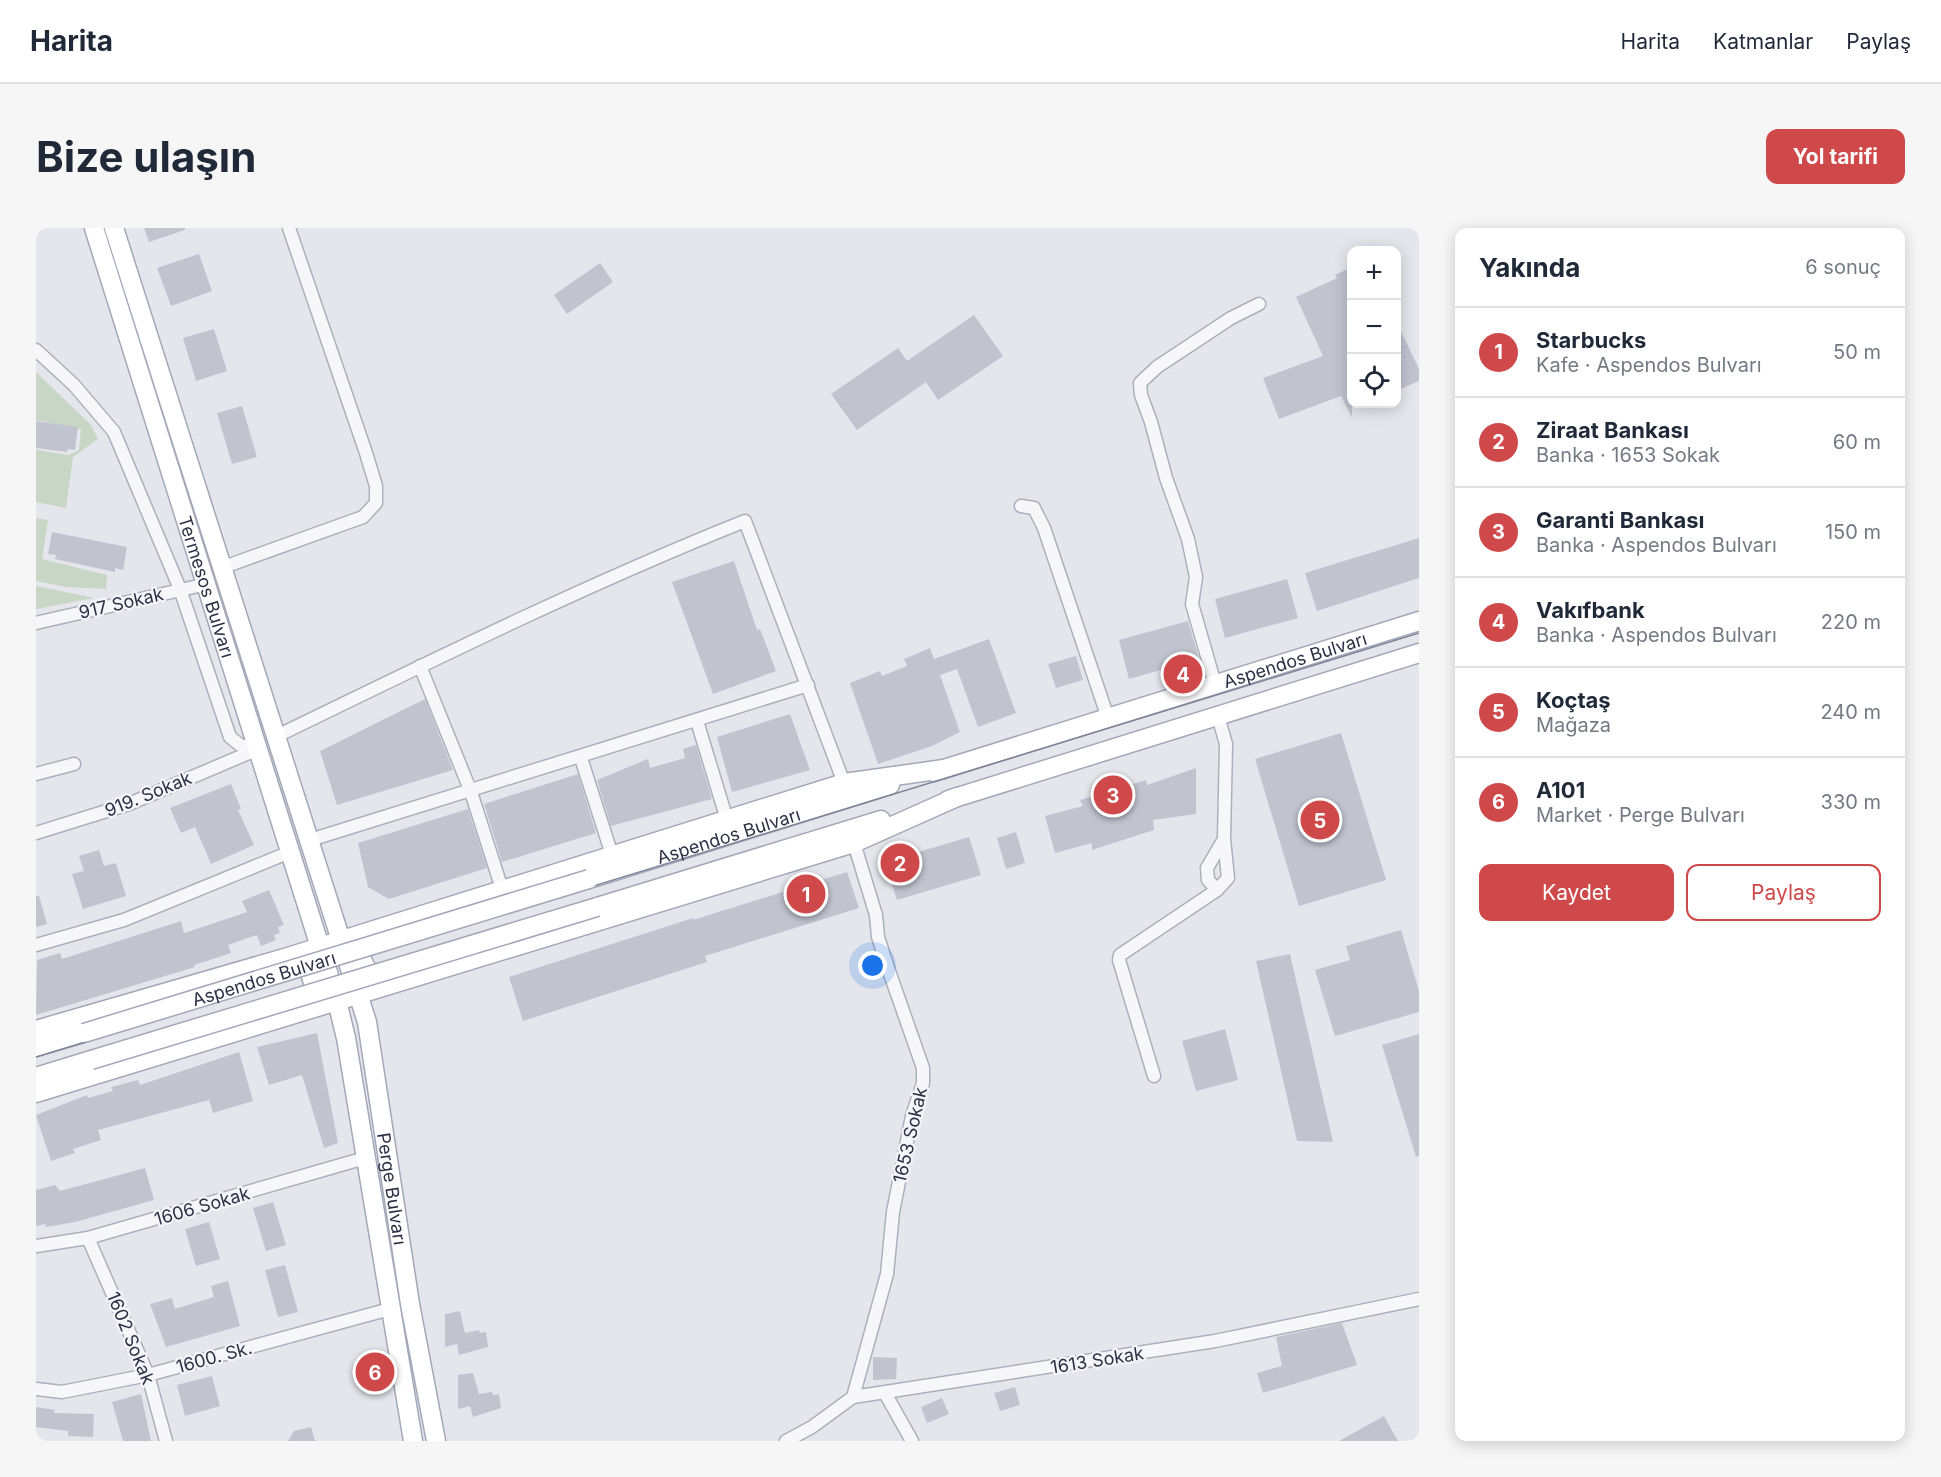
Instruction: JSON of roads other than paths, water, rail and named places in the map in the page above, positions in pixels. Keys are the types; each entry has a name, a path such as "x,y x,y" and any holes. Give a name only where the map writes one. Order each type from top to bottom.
{"main road":[{"name":"Termesos Bulvarı","path":"94,228 320,946"},
{"name":"Termesos Bulvarı","path":"114,228 342,939"},
{"name":"Aspendos Bulvarı","path":"36,1047 589,879 1419,621"},
{"name":"Aspendos Bulvarı","path":"36,1077 957,797 1419,653"},
{"path":"36,1030 288,957 844,783 944,769"},
{"path":"36,1093 854,843 957,797"},
{"path":"372,929 362,940 361,957 367,971 378,983 394,984"},
{"name":"Perge Bulvarı","path":"342,939 367,1022 410,1304 436,1441"},
{"name":"Perge Bulvarı","path":"320,946 346,1038 413,1441"},
{"path":"288,957 303,960 311,974 315,989 311,1005 300,1013"}],"street":[{"path":"224,567 363,517 376,503 376,486 366,453 289,228"},
{"path":"1215,684 1192,604 1196,577 1188,540 1166,478 1151,422 1141,396 1140,383 1157,367 1232,318 1259,304"},
{"path":"36,350 74,385 114,432 180,589 230,737 240,745 258,749"},
{"path":"1021,507 1034,508 1044,528 1108,718"},
{"path":"277,736 635,565 745,521 844,783"},
{"name":"917 Sokak","path":"36,623 207,584"},
{"path":"420,666 471,792 502,889"},
{"path":"310,840 581,758 808,685"},
{"path":"1154,1076 1119,960 1120,955 1217,890 1228,878 1224,839 1226,744 1218,716"},
{"path":"697,721 727,820"},
{"name":"919. Sokak","path":"36,833 129,804 258,749"},
{"path":"581,758 612,855"},
{"path":"36,774 74,764"},
{"path":"1217,890 1208,880 1207,868 1224,839"},
{"name":"1653 Sokak","path":"853,1397 862,1374 887,1274 893,1212 912,1116 923,1083 923,1068 878,937 876,915 854,843"},
{"path":"36,945 124,920 290,852"},
{"name":"1606 Sokak","path":"36,1246 88,1238 365,1158"},
{"name":"1602 Sokak","path":"88,1238 148,1375 166,1441"},
{"name":"1613 Sokak","path":"786,1441 812,1427 853,1397 1215,1341 1419,1299"},
{"name":"1600. Sk.","path":"36,1389 62,1392 148,1375 390,1309"},
{"path":"885,1393 912,1441"}],"tram line":[{"path":"36,1057 1419,633"}],"place":[{"name":"Vakıfbank","path":"1183,674"},
{"name":"Garanti Bankası","path":"1113,795"},
{"name":"Koçtaş","path":"1320,820"},
{"name":"Ziraat Bankası","path":"900,863"},
{"name":"Starbucks","path":"806,894"},
{"name":"A101","path":"375,1372"}]}
